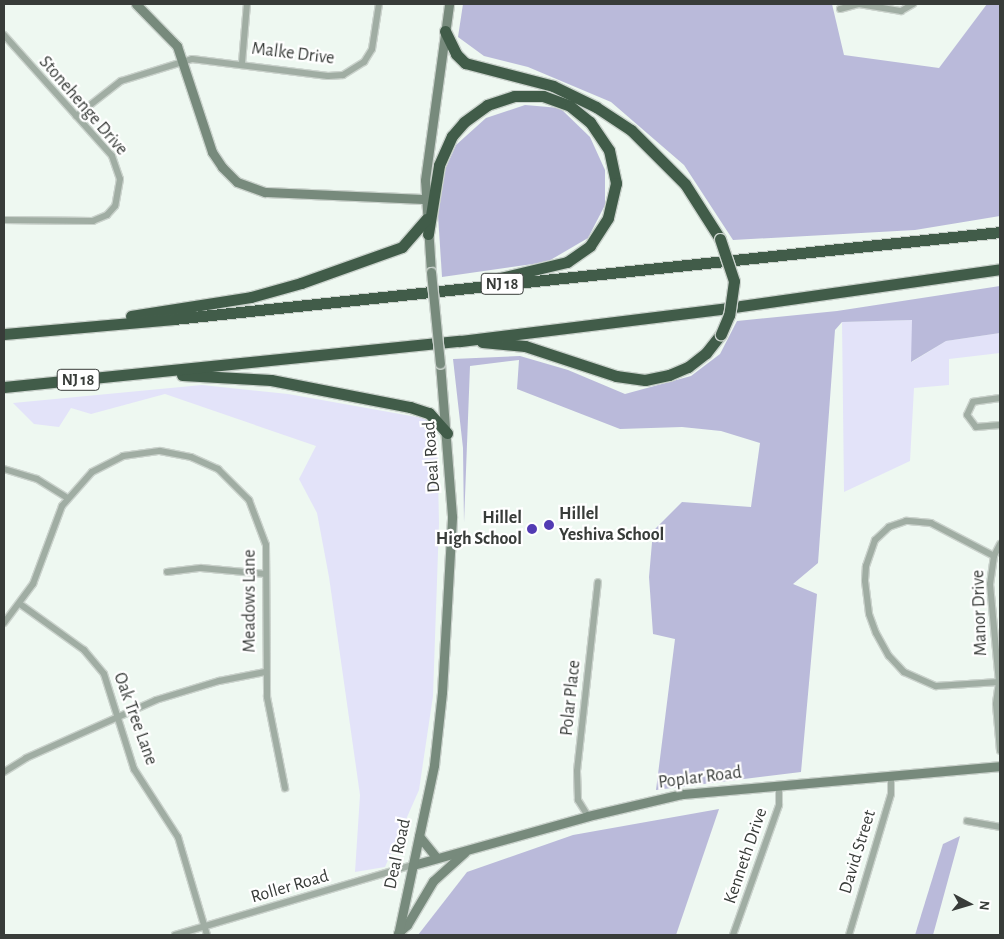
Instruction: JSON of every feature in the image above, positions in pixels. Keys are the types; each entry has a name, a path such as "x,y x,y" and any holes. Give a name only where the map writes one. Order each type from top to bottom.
{"highway":[{"path":"445,32 451,47 465,63 553,86 596,106 631,130 685,184 720,239 734,281 729,315 721,334 706,353 688,366 669,375 645,380 616,376 525,346 460,341"},
{"path":"428,234 443,154 464,122 486,105 514,96 552,99 585,116 604,140 614,168 615,190 608,218 590,246 555,267 454,288"},
{"path":"48,328 276,291 402,247 426,220"},
{"name":"NJ 18","path":"4,334 48,328 174,319 454,288 1000,232"},
{"name":"NJ 18","path":"4,387 460,341 717,309 1000,269"},
{"path":"153,372 250,377 330,390 424,411 447,433"}],"street":[{"path":"136,4 169,35 184,60 212,152 222,168 242,185 265,192 424,199"},
{"path":"242,63 247,4"},
{"name":"Malke Drive","path":"76,116 121,81 184,60 200,58 328,76 352,71 364,62 372,49 379,4"},
{"name":"Deal Road","path":"398,934 435,757 442,692 452,516 447,433 424,199 449,4"},
{"path":"840,9 859,4 902,11 913,4"},
{"name":"Stonehenge Drive","path":"4,35 118,166 120,190 115,206 100,219 87,222 4,220"},
{"path":"1000,398 973,402 967,415 976,427 1000,425"},
{"name":"Meadows Lane","path":"4,623 20,604 32,584 57,517 67,498 92,472 124,456 160,451 191,457 224,474 249,500 264,534 266,672 271,724 285,788"},
{"path":"4,469 37,479 67,498"},
{"path":"994,556 931,523 906,521 889,527 875,540 866,566 865,581 870,614 876,633 889,656 904,672 936,686 1000,685"},
{"name":"Manor Drive","path":"1000,544 994,556 990,584 1000,685 996,704 1000,752"},
{"path":"168,572 201,568 266,574"},
{"name":"Polar Place","path":"588,816 578,800 577,771 598,582"},
{"name":"Oak Tree Lane","path":"20,604 94,660 104,674 134,768 178,837 206,935"},
{"path":"4,772 26,758 118,716 198,687 266,672"},
{"name":"Poplar Road","path":"412,866 588,816 682,794 1000,766"},
{"name":"David Street","path":"849,935 891,794 891,776"},
{"name":"Kenneth Drive","path":"734,935 779,805 779,785"},
{"path":"967,821 1000,827"},
{"path":"419,836 437,858"},
{"path":"398,934 407,925 434,882 465,852"},
{"name":"Roller Road","path":"175,935 412,866"}],"shaded area":[{"path":"463,4 832,4 844,55 939,68 987,4 1000,4 1000,216 915,230 733,240 684,165 611,102 528,67 484,56 458,37"},
{"path":"525,105 560,108 590,137 605,170 605,205 588,238 547,262 442,277 438,215 443,174 456,145 486,118"},
{"path":"1000,286 1000,333 946,341 911,362 912,320 842,322 835,330 818,563 793,584 817,594 801,772 656,790 675,639 653,634 649,577 653,531 682,502 751,507 760,443 721,431 682,427 620,429 517,389 519,360 470,366 464,523 463,448 453,359 520,356 568,370 625,394 691,376 720,354 737,321 837,311"},
{"path":"913,320 912,362 946,341 1000,333 1000,353 949,359 949,385 914,388 910,461 844,492 842,322"},
{"path":"202,385 288,394 428,419 437,428 439,523 433,696 419,790 385,867 355,872 360,795 329,577 317,513 299,479 316,446 165,394 91,414 71,408 59,427 34,424 13,403"},
{"path":"719,809 676,935 418,935 467,872 573,835"},
{"path":"960,836 933,935 915,935 943,844"}],"place":[{"name":"Hillel Yeshiva School","path":"549,525"},
{"name":"Hillel High School","path":"532,529"}]}
